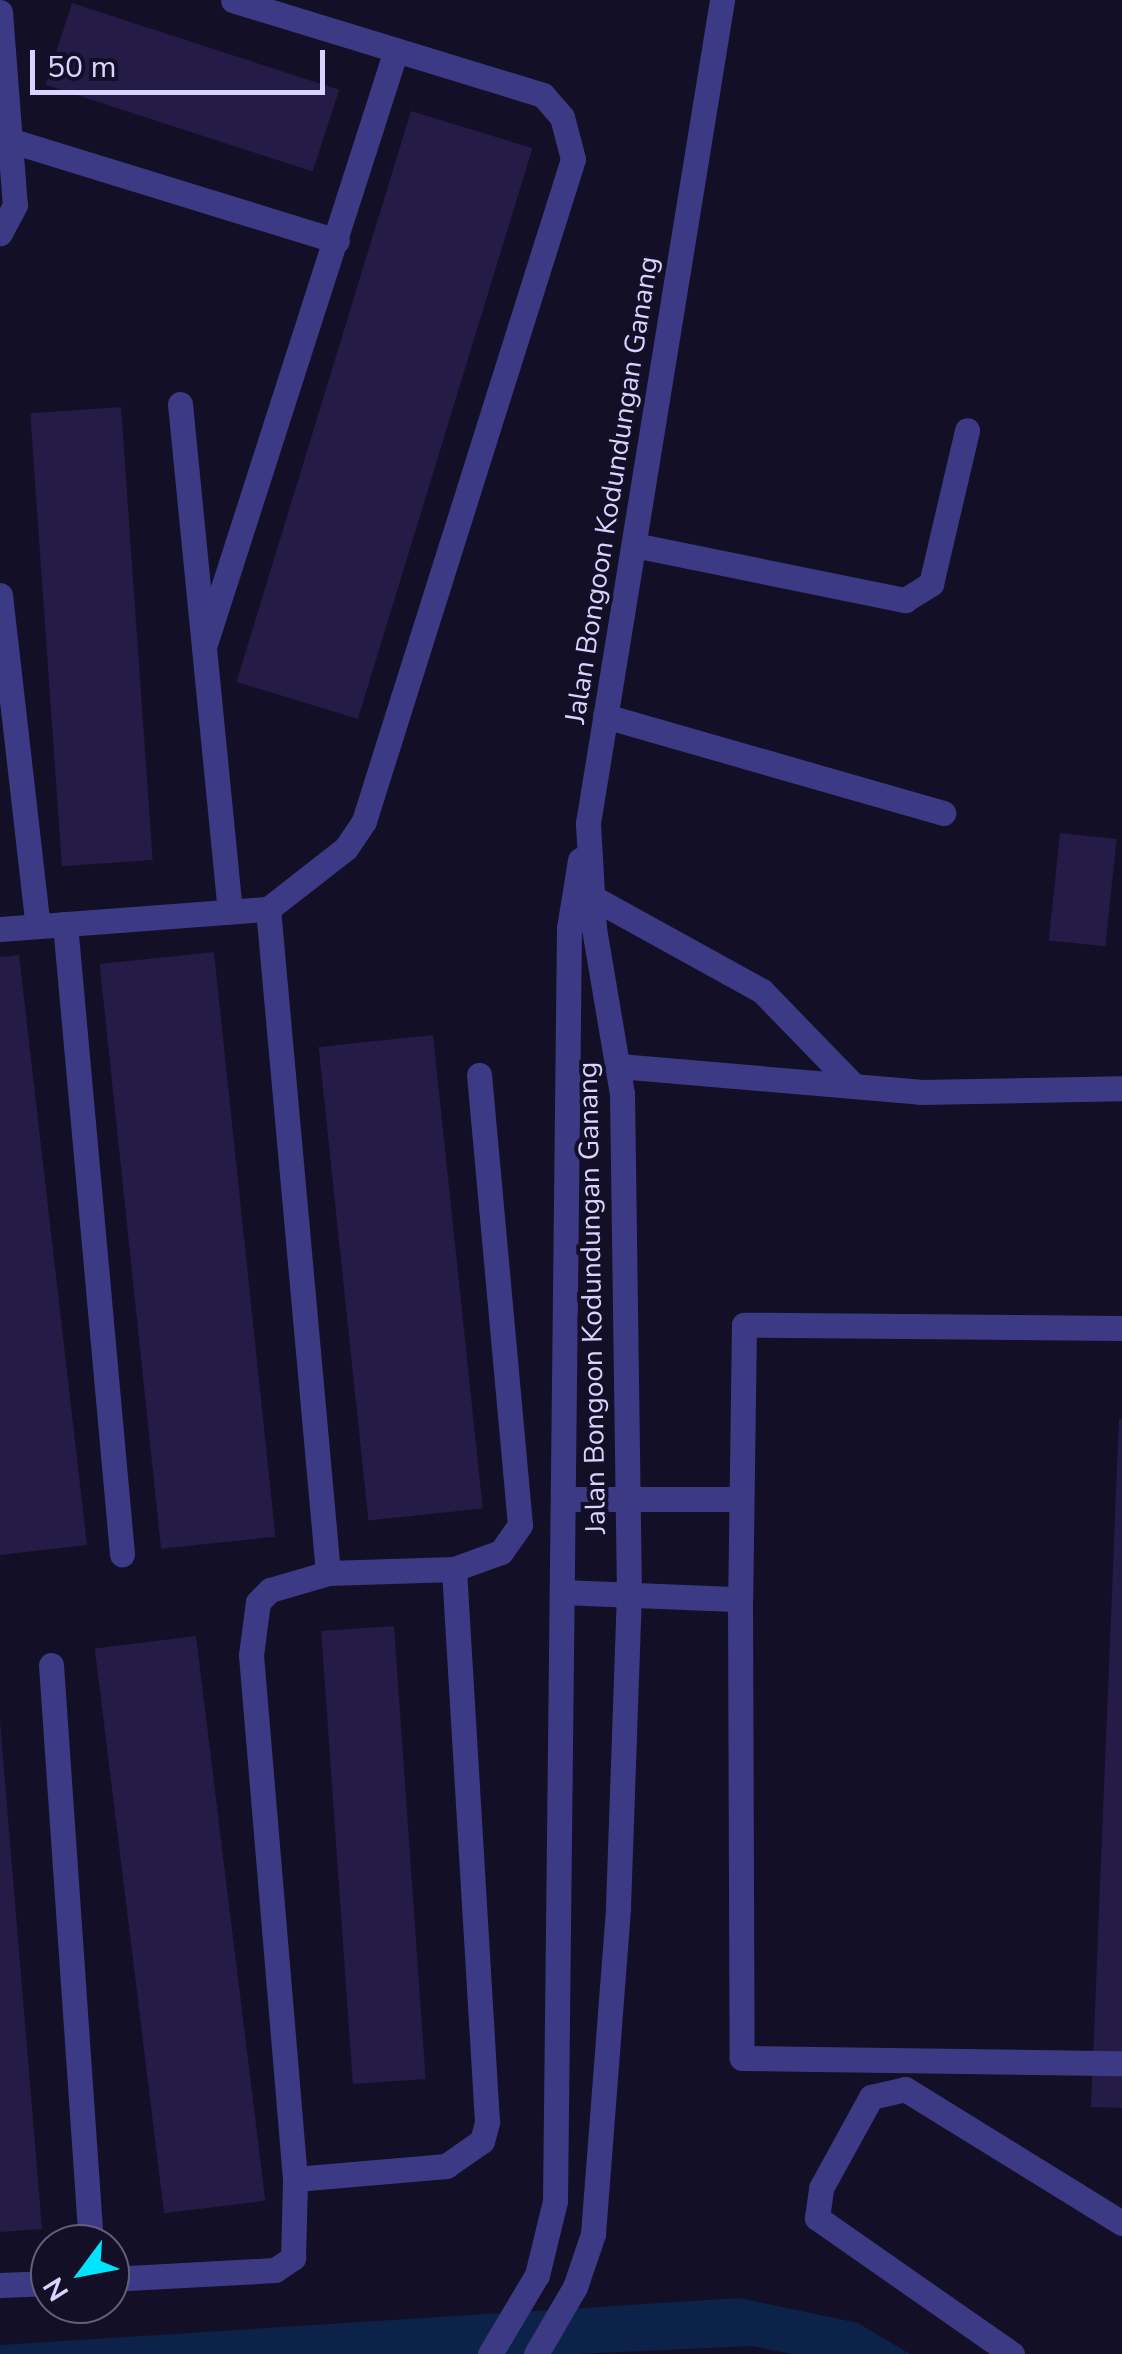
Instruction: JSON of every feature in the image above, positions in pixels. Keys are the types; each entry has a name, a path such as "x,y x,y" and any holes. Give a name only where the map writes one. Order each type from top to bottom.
{"street":[{"path":"0,929 268,909 325,870 364,820 573,160 562,116 543,95 233,0"},
{"name":"Jalan Bongoon Kodundungan Ganang","path":"536,2354 575,2287 596,2207 618,1907 629,1499 620,1066 590,896 588,823 722,0"},
{"path":"0,12 15,206 0,232"},
{"path":"204,646 396,50"},
{"path":"8,140 336,241"},
{"path":"180,404 230,912"},
{"path":"634,545 905,600 930,584 967,430"},
{"path":"0,595 38,926"},
{"path":"605,716 944,814"},
{"path":"490,2354 537,2274 555,2201 569,928 588,823"},
{"path":"590,896 762,991 854,1086"},
{"path":"268,909 328,1573"},
{"path":"64,924 122,1554"},
{"path":"620,1066 854,1086 1122,1088"},
{"path":"130,2278 275,2270 293,2258 295,2179 250,1655 258,1602 270,1590 328,1573 454,1569 502,1552 520,1525 478,1075"},
{"path":"1122,1328 744,1325 740,1599 742,2058 1122,2063"},
{"path":"563,1499 741,1499"},
{"path":"295,2179 446,2166 482,2141 487,2122 454,1569"},
{"path":"562,1592 740,1599"},
{"path":"51,1665 90,2224"},
{"path":"1012,2354 816,2218 821,2188 871,2097 905,2088 1122,2223"},
{"path":"0,2286 30,2284"}],"water":[{"path":"739,2298 858,2323 910,2354 792,2354 751,2346 579,2354 0,2354 0,2345"}],"building":[{"path":"72,3 339,90 313,172 45,85"},
{"path":"411,111 532,148 358,719 236,682"},
{"path":"121,407 153,860 62,866 30,413"},
{"path":"1060,833 1117,839 1105,946 1049,940"},
{"path":"214,952 275,1537 161,1549 100,964"},
{"path":"19,955 87,1545 0,1555 0,957"},
{"path":"433,1035 483,1508 368,1520 319,1047"},
{"path":"1122,1419 1122,2108 1091,2107"},
{"path":"394,1626 426,2079 353,2084 321,1631"},
{"path":"196,1636 265,2201 164,2213 95,1648"},
{"path":"0,1721 42,2224 30,2224 30,2230 0,2232"}]}
